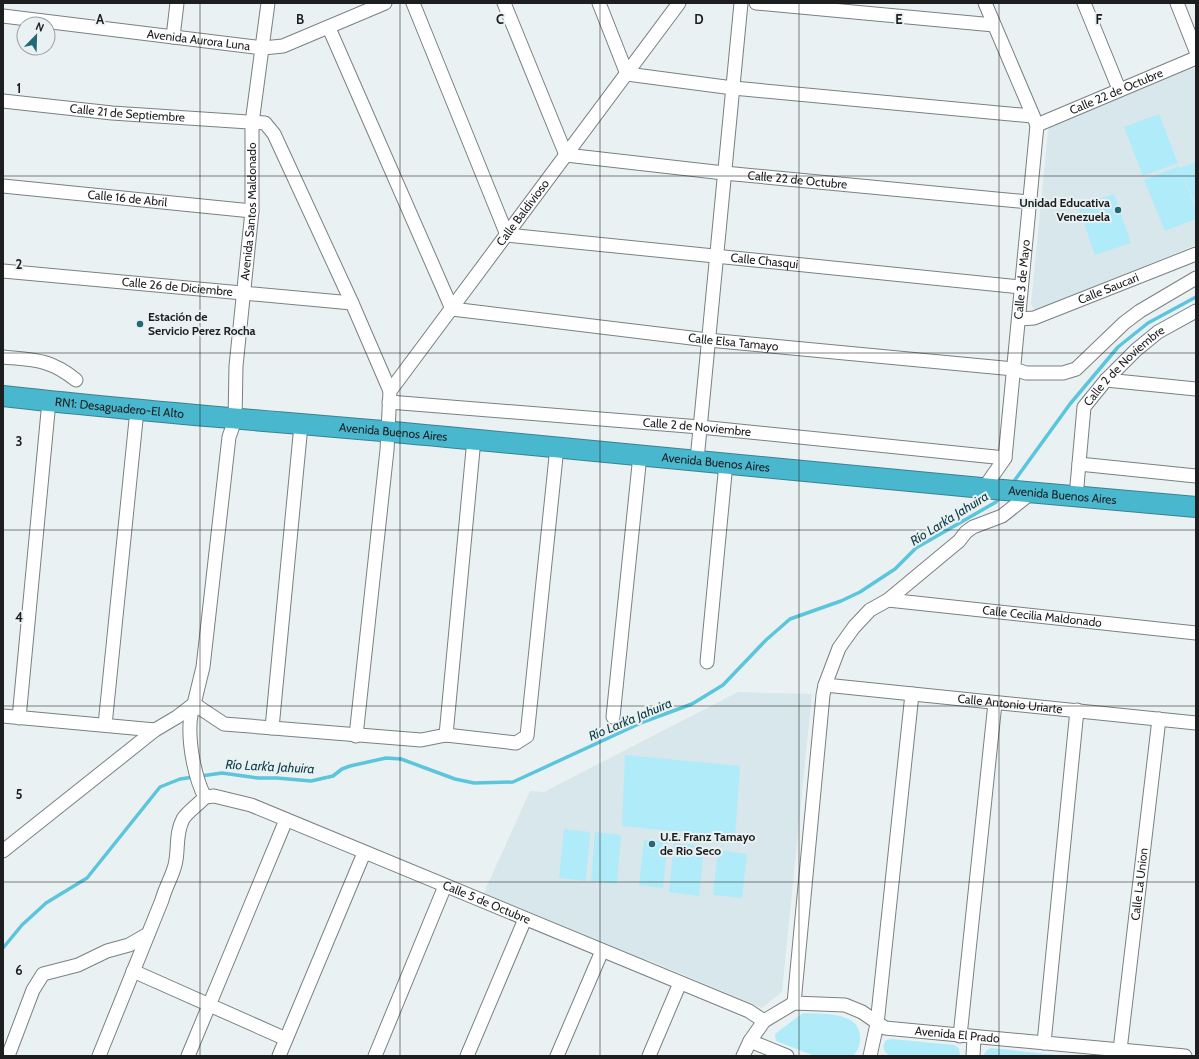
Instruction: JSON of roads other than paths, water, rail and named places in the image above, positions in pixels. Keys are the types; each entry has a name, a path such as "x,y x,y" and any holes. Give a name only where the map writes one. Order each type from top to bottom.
{"highway":[{"name":"RN1: Desaguadero-El Alto","path":"3,396 235,420"},
{"name":"Avenida Buenos Aires","path":"235,420 389,431 843,473 988,489 1196,507"}],"street":[{"path":"173,37 177,3"},
{"name":"Avenida Santos Maldonado","path":"205,797 199,785 190,725 203,667 229,437 235,420 236,366 252,211 252,123 268,3"},
{"name":"Avenida Aurora Luna","path":"3,16 263,48 283,46 329,28 364,7 385,3"},
{"path":"413,3 507,235"},
{"path":"504,3 566,155"},
{"path":"599,3 627,74 733,88 1035,120"},
{"name":"Calle Baldivioso","path":"390,397 452,309 679,3"},
{"path":"697,460 741,3"},
{"path":"756,3 994,25"},
{"name":"Calle 3 de Mayo","path":"986,3 1035,120 1030,202 1005,458 988,489"},
{"path":"1084,3 1119,89"},
{"path":"1176,3 1196,51"},
{"path":"329,28 452,309"},
{"name":"Calle 22 de Octubre","path":"1035,120 1119,89 1196,58"},
{"name":"Calle 21 de Septiembre","path":"3,101 112,113 265,123 274,134 352,303"},
{"name":"Calle 22 de Octubre","path":"566,155 724,173 1030,202"},
{"name":"Calle 16 de Abril","path":"3,186 252,211"},
{"name":"Calle Chasqui","path":"507,235 716,258 1021,287"},
{"name":"Calle Saucari","path":"1019,319 1034,318 1196,254"},
{"name":"Calle 26 de Diciembre","path":"3,270 244,294 352,303"},
{"name":"Calle Elsa Tamayo","path":"452,309 708,340 1014,369 1026,373 1063,373 1076,369 1124,323 1140,311 1196,278"},
{"path":"352,303 390,397 389,431 356,736"},
{"name":"Calle 2 de Noviembre","path":"1076,497 1084,407 1106,380 1136,350 1158,332 1196,311"},
{"path":"3,357 42,360 62,369 76,380"},
{"path":"1106,380 1196,389"},
{"name":"Calle 2 de Noviembre","path":"390,397 1005,458"},
{"path":"19,718 49,401"},
{"path":"105,725 138,410"},
{"path":"272,728 301,425"},
{"path":"446,735 474,439"},
{"path":"3,851 156,730 194,704 224,724 356,736 421,740 446,735 516,743 527,736 557,447"},
{"path":"613,717 640,455"},
{"path":"707,662 726,463"},
{"path":"1079,464 1196,476"},
{"path":"743,1056 750,1040 764,1021 794,1003 824,685 840,648 854,626 870,610 888,600 959,541 966,532 1002,516 1024,492"},
{"name":"Calle Cecilia Maldonado","path":"888,600 1196,633"},
{"name":"Calle Antonio Uriarte","path":"824,685 1196,722"},
{"path":"870,1056 877,1024 912,694"},
{"path":"960,1036 995,703"},
{"path":"1044,1043 1077,710"},
{"path":"3,716 156,730"},
{"name":"Calle La Union","path":"1120,1050 1159,719"},
{"name":"Calle 5 de Octubre","path":"205,797 214,796 235,800 286,820 750,1011 764,1021"},
{"path":"99,1056 162,900 165,886 175,867 178,853 179,828 184,818 205,797"},
{"path":"188,1056 286,820"},
{"path":"279,1056 364,853"},
{"path":"375,1056 445,886"},
{"path":"467,1056 525,919"},
{"path":"8,1056 33,990 43,974 78,965 107,951 129,944 148,934"},
{"path":"557,1056 602,951"},
{"path":"133,971 286,1040"},
{"path":"649,1056 680,983"},
{"name":"Avenida El Prado","path":"794,1003 845,1005 862,1012 877,1024 885,1028 974,1038 1185,1056"},
{"path":"973,1056 974,1038"},
{"path":"750,1040 787,1056"}],"waterway":[{"name":"Río Lark’a Jahuira","path":"1012,484 1070,404 1118,347 1148,323 1196,297"},
{"name":"Río Lark’a Jahuira","path":"3,948 22,925 46,903 87,878 160,787 180,779 222,773 258,778 311,781 333,776 342,769 350,766 386,758 401,759 455,779 474,783 513,782 643,722 692,704 723,685 766,640 790,619 841,601 860,592 895,569 916,548 996,502 1001,496"}],"place":[{"name":"Unidad Educativa Venezuela","path":"1118,210"},
{"name":"Estación de Servicio Perez Rocha","path":"140,324"},
{"name":"U.E. Franz Tamayo de Rio Seco","path":"652,844"}]}
